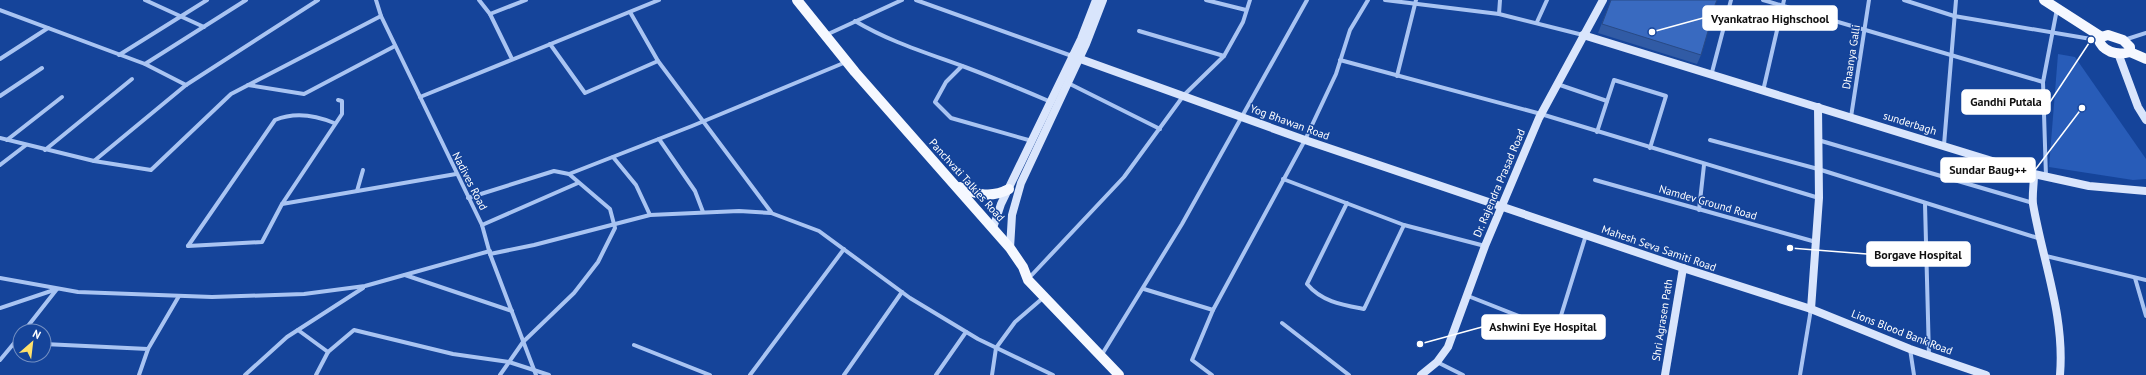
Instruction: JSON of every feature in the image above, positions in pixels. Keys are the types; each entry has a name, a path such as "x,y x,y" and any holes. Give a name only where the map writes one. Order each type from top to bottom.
{"main road":[{"name":"Panchvati Talkies Road","path":"797,0 846,61 1010,248 1023,266 1028,280 1100,357 1119,375"},
{"path":"1054,103 1067,83 1096,0"},
{"path":"993,228 999,210 1009,189 1035,142 1103,0"},
{"name":"Dr. Rajendra Prasad Road","path":"1421,375 1437,362 1448,347 1468,296 1485,246 1541,114 1603,0"},
{"path":"2044,0 2056,4 2099,38 2107,50 2118,53 2130,52 2146,59"},
{"name":"sunderbagh","path":"1583,35 1711,76 1944,145 2046,178 2098,189 2146,191"},
{"path":"2099,38 2113,36 2124,40 2130,47 2130,52"},
{"path":"2118,53 2138,106 2146,120"},
{"name":"Yog Bhawan Road","path":"1075,57 1184,95 1305,140 1501,206"},
{"path":"1811,309 1819,198 1817,140 1818,107"},
{"path":"1010,248 1014,203 1035,142"},
{"path":"2034,174 2033,203 2056,300 2062,353 2060,375"},
{"path":"955,184 976,194 988,195 1009,189"},
{"name":"Mahesh Seva Samiti Road","path":"1501,206 1683,268 1811,309"},
{"name":"Shri Agrasen Path","path":"1665,375 1683,268"},
{"name":"Lions Blood Bank Road","path":"1811,309 1910,349 1986,375"}],"street":[{"path":"144,0 204,27"},
{"path":"119,55 207,0"},
{"path":"145,64 246,0"},
{"path":"94,161 186,85 318,0"},
{"name":"Nadives Road","path":"376,0 381,16 395,46 456,174 482,224 490,253 536,375"},
{"path":"479,0 490,14 512,59"},
{"path":"490,14 526,0"},
{"path":"420,97 659,0"},
{"path":"825,35 902,0"},
{"path":"916,0 1075,57"},
{"path":"1206,0 1246,10"},
{"path":"1028,280 1124,177 1184,95 1224,56 1243,22 1250,0"},
{"path":"1100,357 1144,290 1244,117 1307,0"},
{"path":"1212,375 1192,360 1213,310 1305,140 1340,60 1350,30 1368,0"},
{"path":"1385,0 1416,2 1499,14 1537,22 1583,35"},
{"path":"1499,14 1500,0"},
{"path":"1537,22 1547,0"},
{"path":"1711,76 1731,0"},
{"path":"1763,0 2043,82"},
{"path":"1763,91 1784,0"},
{"name":"Dhaanya Galli","path":"1851,117 1869,0"},
{"path":"1904,0 1954,16 2053,33 2099,38"},
{"path":"1944,145 1950,56 1956,0"},
{"path":"1397,76 1416,2"},
{"path":"2046,178 2043,82 2053,33 2056,4"},
{"path":"0,10 145,64 186,85"},
{"path":"630,12 658,61 771,213"},
{"path":"0,138 94,161 151,170 231,94 381,16"},
{"path":"855,21 877,34 912,49 962,66 1054,103"},
{"path":"0,59 48,28"},
{"path":"1139,31 1224,56"},
{"path":"2124,40 2146,34"},
{"path":"550,44 585,93 658,61"},
{"path":"247,85 304,94 395,46"},
{"path":"1340,60 1541,114 1704,165 1819,198"},
{"path":"569,174 704,121 846,61"},
{"path":"962,66 946,82 935,102 951,118 1035,142"},
{"path":"0,96 42,68"},
{"path":"46,150 132,79"},
{"path":"1597,132 1614,80 1666,96 1650,148"},
{"path":"1067,83 1160,129"},
{"path":"1557,84 1607,101"},
{"path":"7,140 62,97"},
{"path":"334,123 325,118 283,116 275,120 188,246 262,242 282,204 334,123 342,114 342,102 338,100"},
{"path":"659,139 695,192 703,212"},
{"path":"1710,140 1818,169 1925,204 2041,239"},
{"path":"1817,140 2033,203"},
{"path":"0,165 26,145"},
{"path":"613,157 636,185 650,215"},
{"path":"1699,210 1704,165"},
{"path":"357,191 363,170"},
{"path":"468,198 554,170 569,174 578,184 610,209 615,228 598,262 574,293 523,342 500,375"},
{"path":"282,204 456,174"},
{"path":"1283,179 1404,225 1485,246"},
{"name":"Namdev Ground Road","path":"1595,180 1816,242"},
{"path":"482,224 578,184"},
{"path":"1347,203 1307,284 1312,291 1327,300 1364,309 1404,225"},
{"path":"1925,204 1929,356"},
{"path":"0,278 78,292 212,298 304,294 365,286 490,253 534,244 650,215 703,212 771,213 819,231 902,292 966,332 1053,375"},
{"path":"1468,296 1549,328 1559,322 1586,235"},
{"path":"750,375 844,249"},
{"path":"2046,256 2146,280"},
{"path":"404,275 512,311"},
{"path":"2136,278 2146,316"},
{"path":"245,375 287,337 365,286"},
{"path":"0,308 57,288"},
{"path":"30,323 57,288"},
{"path":"1144,290 1213,310"},
{"path":"844,375 902,292"},
{"path":"139,375 148,349 179,296"},
{"path":"992,375 996,348 1015,322 1044,296"},
{"path":"1800,375 1811,309"},
{"path":"1282,323 1349,375"},
{"path":"298,330 328,352"},
{"path":"316,375 328,352 354,330 453,354 509,362 549,375"},
{"path":"936,375 966,332"},
{"path":"52,344 148,349"},
{"path":"634,344 710,375"},
{"path":"0,360 12,348"},
{"path":"1910,349 1914,375"},
{"path":"1437,362 1463,375"}],"shaded area":[{"path":"2058,54 2075,57 2146,159 2146,179 2133,180 2049,167"}],"building":[{"path":"1611,0 1717,0 1709,20 1711,21 1701,55 1602,24"}],"place":[{"name":"Vyankatrao Highschool","path":"1652,32"},
{"name":"Gandhi Putala","path":"2091,40"},
{"name":"Sundar Baug++","path":"2082,108"},
{"name":"Borgave Hospital","path":"1790,248"},
{"name":"Ashwini Eye Hospital","path":"1420,344"}]}
